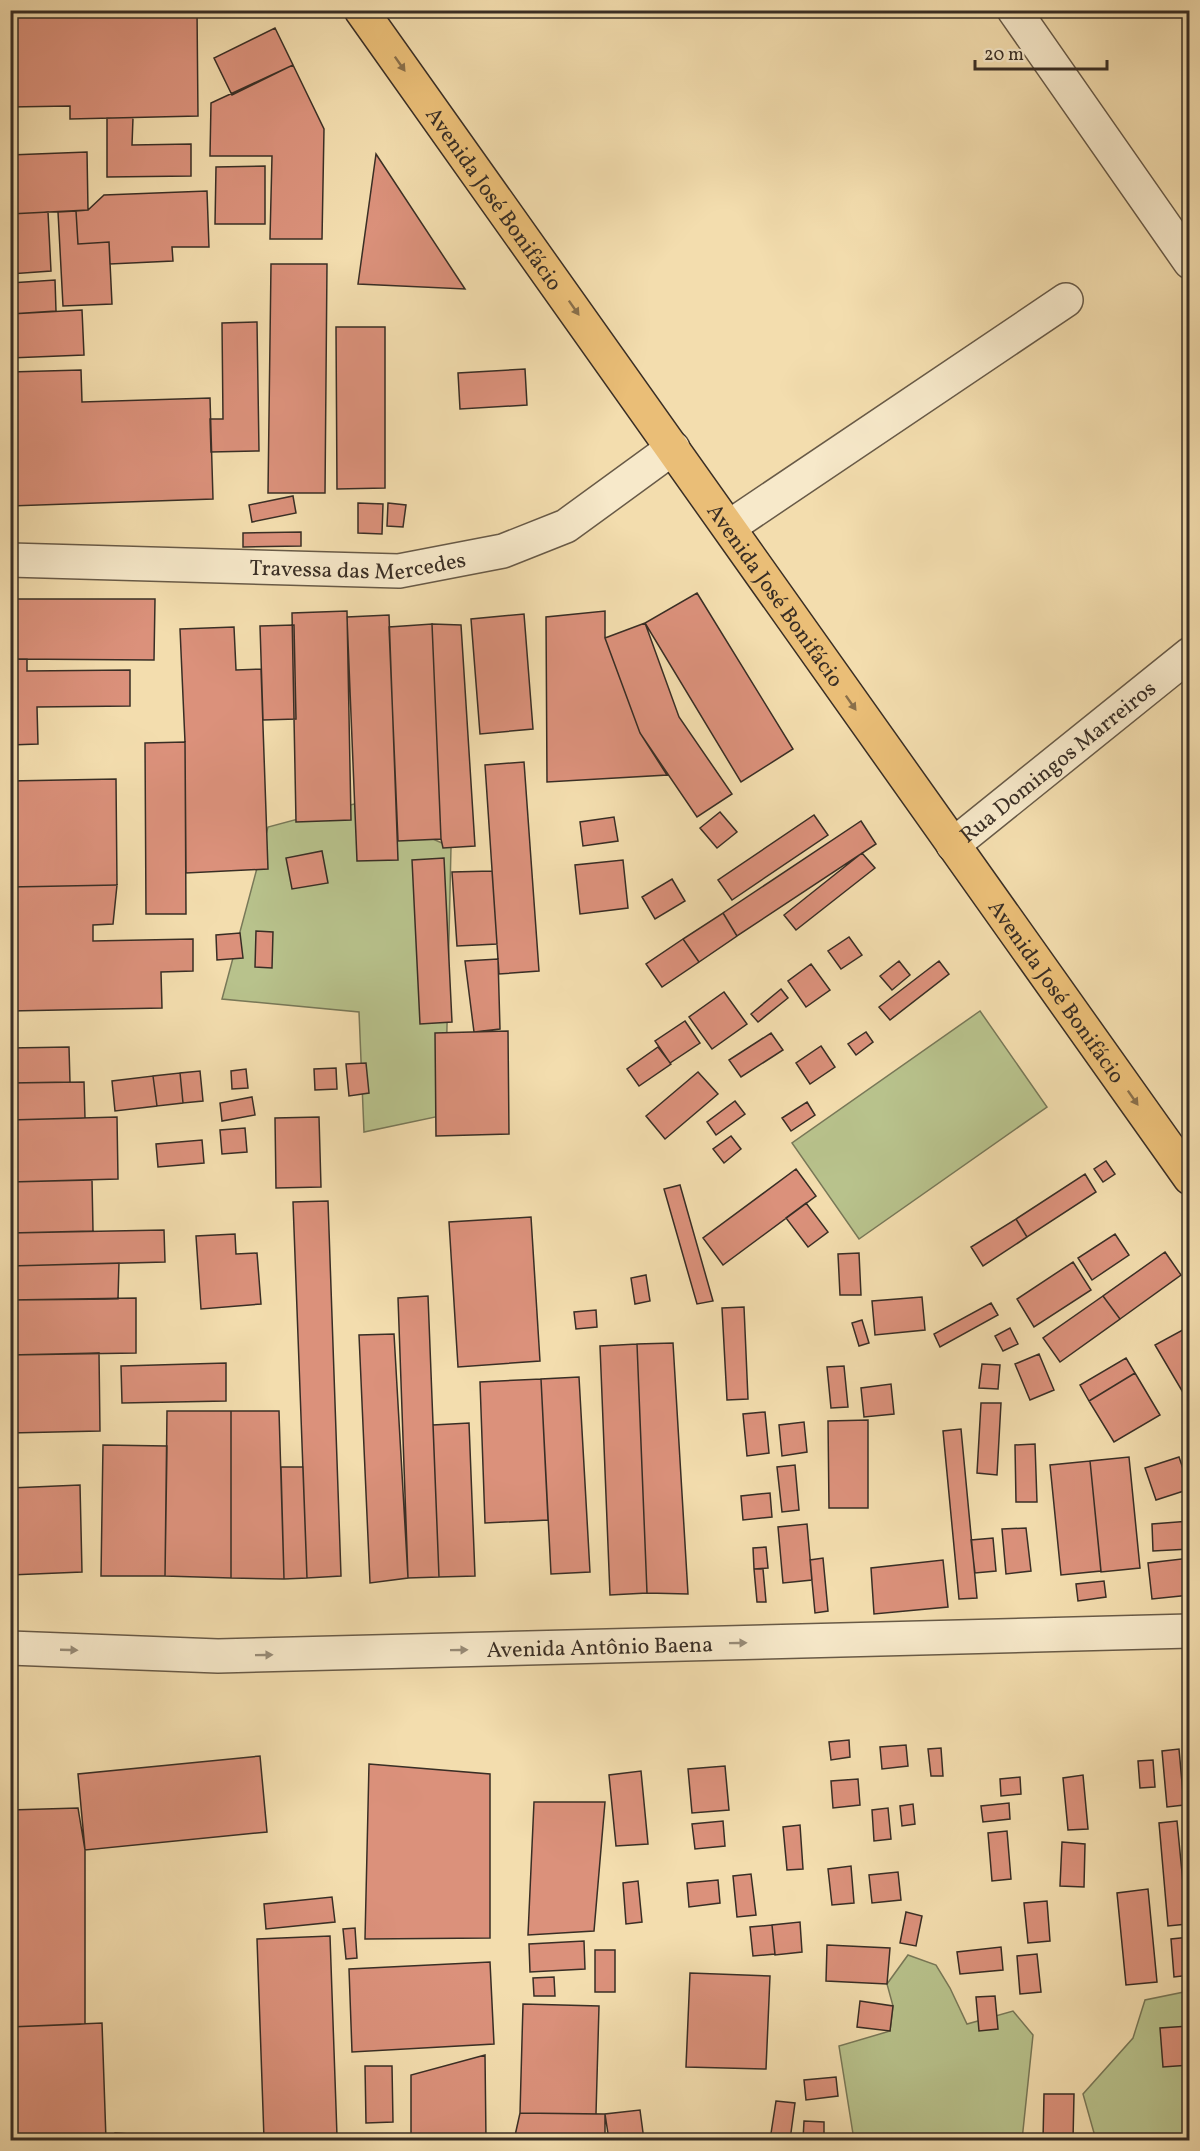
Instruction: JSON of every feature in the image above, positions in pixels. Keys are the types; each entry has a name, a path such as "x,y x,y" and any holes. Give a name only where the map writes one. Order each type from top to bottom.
{"main road":[{"name":"Avenida José Bonifácio","path":"367,12 953,844 1188,1172"}],"street":[{"path":"1014,10 1190,262"},
{"path":"729,527 1066,300"},
{"name":"Travessa das Mercedes","path":"10,560 399,571 503,551 566,526 673,448"},
{"name":"Rua Domingos Marreiros","path":"953,844 1190,654"},
{"name":"Avenida Antônio Baena","path":"10,1648 218,1656 1190,1631"}],"green space":[{"path":"354,804 451,847 445,1115 364,1132 359,1012 222,999 268,827"},
{"path":"980,1011 1047,1107 859,1239 792,1143"},
{"path":"908,1955 936,1965 967,2024 1013,2011 1033,2035 1022,2140 854,2140 839,2046 890,2031 893,2006 887,1984"},
{"path":"1189,1991 1189,2140 1096,2140 1083,2094 1133,2038 1145,2000"}],"building":[{"path":"10,10 197,10 198,116 70,119 70,106 10,107"},
{"path":"275,28 293,65 232,95 214,58"},
{"path":"293,65 324,129 322,239 270,239 272,156 210,156 211,103"},
{"path":"107,118 133,118 132,145 191,144 191,176 107,177"},
{"path":"87,152 88,210 10,214 10,155"},
{"path":"376,154 465,289 358,284"},
{"path":"265,166 265,224 215,224 216,167"},
{"path":"207,191 209,247 172,247 173,261 110,264 109,242 78,244 76,211 88,210 104,195"},
{"path":"76,211 78,244 109,242 112,304 63,306 58,212"},
{"path":"48,212 51,271 10,274 10,214"},
{"path":"271,264 327,264 325,493 268,493"},
{"path":"55,280 56,311 10,314 10,283"},
{"path":"82,310 84,355 10,358 10,314"},
{"path":"257,322 259,451 211,452 210,419 223,419 222,323"},
{"path":"336,327 385,327 385,488 337,489"},
{"path":"525,369 527,405 460,409 458,373"},
{"path":"81,370 82,402 210,398 213,499 10,506 10,372"},
{"path":"293,496 296,513 252,522 249,505"},
{"path":"358,503 383,504 382,534 358,533"},
{"path":"388,503 406,505 403,527 387,526"},
{"path":"301,532 301,546 243,547 243,533"},
{"path":"697,593 793,749 741,782 645,623"},
{"path":"10,599 155,599 154,660 10,659"},
{"path":"347,611 351,820 296,822 292,613"},
{"path":"605,611 605,638 640,733 667,775 547,782 546,617"},
{"path":"524,614 533,729 480,734 471,619"},
{"path":"389,615 398,860 357,861 347,617"},
{"path":"645,623 679,717 732,794 697,817 640,733 605,638"},
{"path":"432,624 461,625 475,846 443,848 441,839"},
{"path":"432,624 441,839 398,841 389,627"},
{"path":"294,625 296,719 263,720 260,626"},
{"path":"234,627 236,670 261,669 268,869 186,873 185,742 180,629"},
{"path":"10,659 27,659 27,671 130,670 130,706 37,707 38,744 10,745"},
{"path":"185,742 186,914 146,914 145,743"},
{"path":"524,762 539,971 499,974 485,765"},
{"path":"116,779 117,885 10,887 10,781"},
{"path":"720,812 737,832 717,848 700,828"},
{"path":"814,815 828,835 732,900 718,880"},
{"path":"614,817 618,841 583,846 580,822"},
{"path":"861,821 876,844 737,936 723,913"},
{"path":"322,851 328,883 292,889 286,858"},
{"path":"862,853 875,868 796,930 784,915"},
{"path":"444,858 452,1022 420,1024 412,860"},
{"path":"623,860 628,908 580,914 575,865"},
{"path":"492,871 497,944 457,946 452,872"},
{"path":"672,879 685,901 655,919 642,897"},
{"path":"117,885 113,924 93,925 93,941 193,939 193,971 161,972 162,1008 10,1011 10,887"},
{"path":"723,913 737,936 699,962 683,939"},
{"path":"256,931 273,932 272,968 255,967"},
{"path":"240,933 243,958 217,960 216,935"},
{"path":"849,937 862,955 841,969 828,951"},
{"path":"683,939 699,962 662,987 646,964"},
{"path":"498,959 500,1029 474,1032 465,961"},
{"path":"899,961 910,975 892,990 880,976"},
{"path":"939,961 949,974 890,1020 879,1007"},
{"path":"811,964 830,990 806,1007 788,981"},
{"path":"781,989 788,998 758,1022 751,1014"},
{"path":"724,992 747,1024 712,1049 689,1017"},
{"path":"685,1021 700,1043 670,1063 655,1041"},
{"path":"508,1031 509,1134 436,1136 435,1033"},
{"path":"866,1032 873,1042 856,1055 848,1044"},
{"path":"771,1033 783,1050 741,1077 729,1060"},
{"path":"821,1046 835,1067 810,1084 796,1063"},
{"path":"69,1047 70,1082 10,1083 10,1048"},
{"path":"658,1047 671,1064 639,1086 627,1069"},
{"path":"366,1063 369,1093 349,1096 346,1064"},
{"path":"336,1068 337,1089 315,1090 314,1069"},
{"path":"246,1069 248,1088 232,1089 231,1071"},
{"path":"200,1071 203,1101 183,1103 180,1073"},
{"path":"698,1072 718,1094 665,1139 646,1116"},
{"path":"180,1073 183,1103 157,1106 153,1076"},
{"path":"153,1076 157,1106 115,1111 112,1081"},
{"path":"84,1082 85,1118 10,1120 10,1083"},
{"path":"252,1097 255,1115 222,1121 220,1103"},
{"path":"735,1101 745,1114 716,1135 707,1122"},
{"path":"807,1102 815,1115 791,1131 782,1118"},
{"path":"117,1117 118,1179 10,1182 10,1120"},
{"path":"319,1117 321,1187 276,1188 275,1118"},
{"path":"245,1128 247,1152 222,1154 220,1130"},
{"path":"731,1136 741,1149 724,1163 713,1149"},
{"path":"202,1140 204,1163 158,1167 156,1144"},
{"path":"1106,1161 1115,1174 1103,1182 1094,1169"},
{"path":"796,1169 816,1196 723,1265 703,1238"},
{"path":"1085,1174 1096,1192 1027,1237 1016,1219"},
{"path":"92,1180 93,1231 10,1233 10,1182"},
{"path":"680,1185 713,1301 697,1304 664,1189"},
{"path":"328,1201 341,1576 307,1578 293,1202"},
{"path":"806,1203 828,1232 808,1247 786,1218"},
{"path":"531,1217 540,1361 458,1367 449,1222"},
{"path":"1016,1219 1027,1237 983,1266 971,1247"},
{"path":"164,1230 165,1262 10,1266 10,1233"},
{"path":"235,1234 236,1254 257,1253 261,1304 201,1309 196,1236"},
{"path":"1115,1234 1129,1255 1092,1280 1078,1258"},
{"path":"1165,1252 1181,1275 1120,1319 1103,1296"},
{"path":"859,1253 861,1295 840,1295 838,1254"},
{"path":"1073,1262 1091,1290 1034,1327 1017,1299"},
{"path":"119,1263 118,1299 10,1300 10,1266"},
{"path":"646,1275 650,1301 635,1304 631,1278"},
{"path":"428,1296 439,1577 408,1578 398,1298"},
{"path":"1103,1296 1120,1319 1060,1362 1043,1338"},
{"path":"922,1297 925,1330 875,1335 872,1301"},
{"path":"136,1298 136,1353 10,1355 10,1300"},
{"path":"991,1303 998,1315 940,1347 934,1334"},
{"path":"744,1307 748,1399 727,1400 722,1308"},
{"path":"596,1310 597,1327 576,1329 574,1312"},
{"path":"862,1320 869,1343 859,1346 852,1323"},
{"path":"1190,1326 1190,1400 1188,1401 1155,1345"},
{"path":"1010,1328 1018,1344 1003,1351 995,1336"},
{"path":"394,1334 408,1578 370,1583 359,1335"},
{"path":"673,1343 688,1594 647,1593 637,1344"},
{"path":"637,1344 647,1593 610,1595 600,1346"},
{"path":"99,1353 100,1431 10,1433 10,1355"},
{"path":"1039,1354 1054,1390 1030,1400 1015,1364"},
{"path":"1126,1358 1135,1373 1089,1401 1080,1385"},
{"path":"226,1363 226,1401 122,1403 121,1366"},
{"path":"982,1364 1000,1365 998,1389 979,1388"},
{"path":"844,1366 848,1407 831,1408 827,1367"},
{"path":"1135,1373 1160,1415 1114,1442 1089,1401"},
{"path":"579,1377 590,1572 551,1574 541,1379"},
{"path":"541,1379 548,1520 485,1523 480,1382"},
{"path":"891,1384 894,1414 864,1417 861,1388"},
{"path":"981,1403 1001,1403 997,1475 977,1473"},
{"path":"167,1411 231,1411 231,1578 165,1576"},
{"path":"231,1411 279,1411 284,1579 231,1578"},
{"path":"765,1412 769,1453 747,1456 743,1414"},
{"path":"868,1420 868,1508 829,1508 828,1421"},
{"path":"804,1422 807,1452 782,1456 779,1425"},
{"path":"469,1423 475,1576 439,1577 433,1425"},
{"path":"961,1429 977,1598 959,1599 943,1431"},
{"path":"1035,1444 1037,1502 1016,1502 1015,1445"},
{"path":"103,1445 167,1446 165,1576 101,1576"},
{"path":"1129,1457 1140,1568 1101,1572 1090,1461"},
{"path":"1179,1457 1190,1489 1156,1500 1145,1468"},
{"path":"1090,1461 1101,1571 1061,1575 1050,1465"},
{"path":"795,1465 799,1510 782,1512 777,1467"},
{"path":"281,1467 303,1467 307,1578 284,1579"},
{"path":"80,1485 82,1572 10,1575 10,1488"},
{"path":"770,1493 772,1517 743,1520 741,1496"},
{"path":"1190,1521 1190,1549 1153,1551 1152,1524"},
{"path":"807,1524 812,1580 783,1583 778,1527"},
{"path":"1026,1528 1031,1571 1006,1574 1002,1529"},
{"path":"993,1538 996,1571 975,1573 971,1540"},
{"path":"766,1547 768,1568 754,1569 753,1548"},
{"path":"823,1558 828,1611 815,1613 810,1560"},
{"path":"1190,1558 1190,1595 1152,1599 1148,1563"},
{"path":"943,1560 948,1607 874,1614 871,1568"},
{"path":"754,1569 763,1569 766,1602 757,1602"},
{"path":"1104,1581 1106,1597 1078,1601 1076,1584"},
{"path":"849,1740 850,1757 831,1760 829,1742"},
{"path":"906,1745 908,1766 882,1769 880,1747"},
{"path":"941,1748 943,1776 931,1776 928,1749"},
{"path":"1179,1749 1184,1805 1167,1807 1162,1751"},
{"path":"260,1756 267,1832 85,1850 78,1774"},
{"path":"1153,1760 1155,1787 1140,1788 1138,1761"},
{"path":"369,1764 490,1774 490,1938 365,1939"},
{"path":"725,1766 729,1810 692,1813 688,1769"},
{"path":"641,1771 648,1844 616,1846 609,1775"},
{"path":"1083,1775 1088,1829 1068,1830 1063,1778"},
{"path":"1020,1777 1021,1794 1001,1796 1000,1779"},
{"path":"858,1779 860,1805 833,1808 831,1781"},
{"path":"534,1802 605,1802 594,1931 528,1935"},
{"path":"1009,1803 1010,1819 983,1822 981,1806"},
{"path":"913,1804 915,1824 902,1826 900,1806"},
{"path":"78,1808 85,1850 85,2024 10,2027 10,1810"},
{"path":"888,1808 891,1839 874,1841 872,1810"},
{"path":"723,1821 725,1846 695,1849 692,1824"},
{"path":"1177,1821 1187,1924 1168,1926 1159,1823"},
{"path":"800,1825 803,1869 787,1870 783,1827"},
{"path":"1007,1831 1011,1879 992,1881 988,1833"},
{"path":"1062,1842 1085,1844 1084,1887 1060,1886"},
{"path":"851,1866 854,1903 832,1905 828,1869"},
{"path":"898,1872 901,1900 872,1903 869,1875"},
{"path":"751,1874 756,1915 737,1917 733,1876"},
{"path":"718,1880 720,1903 689,1907 687,1883"},
{"path":"638,1881 642,1922 626,1924 623,1883"},
{"path":"1148,1889 1157,1982 1126,1985 1117,1893"},
{"path":"332,1897 335,1922 266,1929 264,1904"},
{"path":"1047,1901 1050,1941 1028,1943 1024,1903"},
{"path":"906,1912 922,1916 916,1946 900,1943"},
{"path":"800,1922 802,1952 775,1955 772,1925"},
{"path":"772,1925 775,1954 753,1956 750,1927"},
{"path":"355,1928 357,1958 346,1959 343,1929"},
{"path":"330,1936 337,2136 264,2139 257,1939"},
{"path":"1190,1937 1190,1975 1174,1977 1171,1939"},
{"path":"584,1941 585,1969 530,1972 529,1944"},
{"path":"827,1945 890,1948 887,1984 826,1981"},
{"path":"1001,1947 1003,1970 960,1974 957,1952"},
{"path":"595,1950 615,1950 615,1992 595,1992"},
{"path":"1037,1954 1041,1992 1020,1994 1017,1956"},
{"path":"490,1962 494,2044 352,2052 349,1969"},
{"path":"690,1973 770,1976 766,2069 686,2067"},
{"path":"554,1977 555,1996 534,1996 533,1978"},
{"path":"995,1996 998,2029 979,2031 976,1997"},
{"path":"860,2001 893,2006 890,2031 857,2027"},
{"path":"523,2004 599,2006 596,2114 520,2113"},
{"path":"102,2023 106,2140 10,2140 10,2027"},
{"path":"1189,2026 1190,2065 1163,2067 1160,2028"},
{"path":"485,2055 486,2140 411,2140 411,2075"},
{"path":"365,2066 392,2066 393,2122 366,2123"},
{"path":"836,2077 838,2096 806,2100 804,2080"},
{"path":"1044,2094 1074,2094 1073,2140 1043,2140"},
{"path":"776,2101 795,2103 790,2140 770,2140"},
{"path":"640,2110 644,2140 609,2140 605,2114"},
{"path":"520,2113 605,2114 605,2140 514,2140"},
{"path":"804,2121 824,2122 824,2140 803,2140"},
{"path":"115,2133 221,2140 114,2140"}]}
